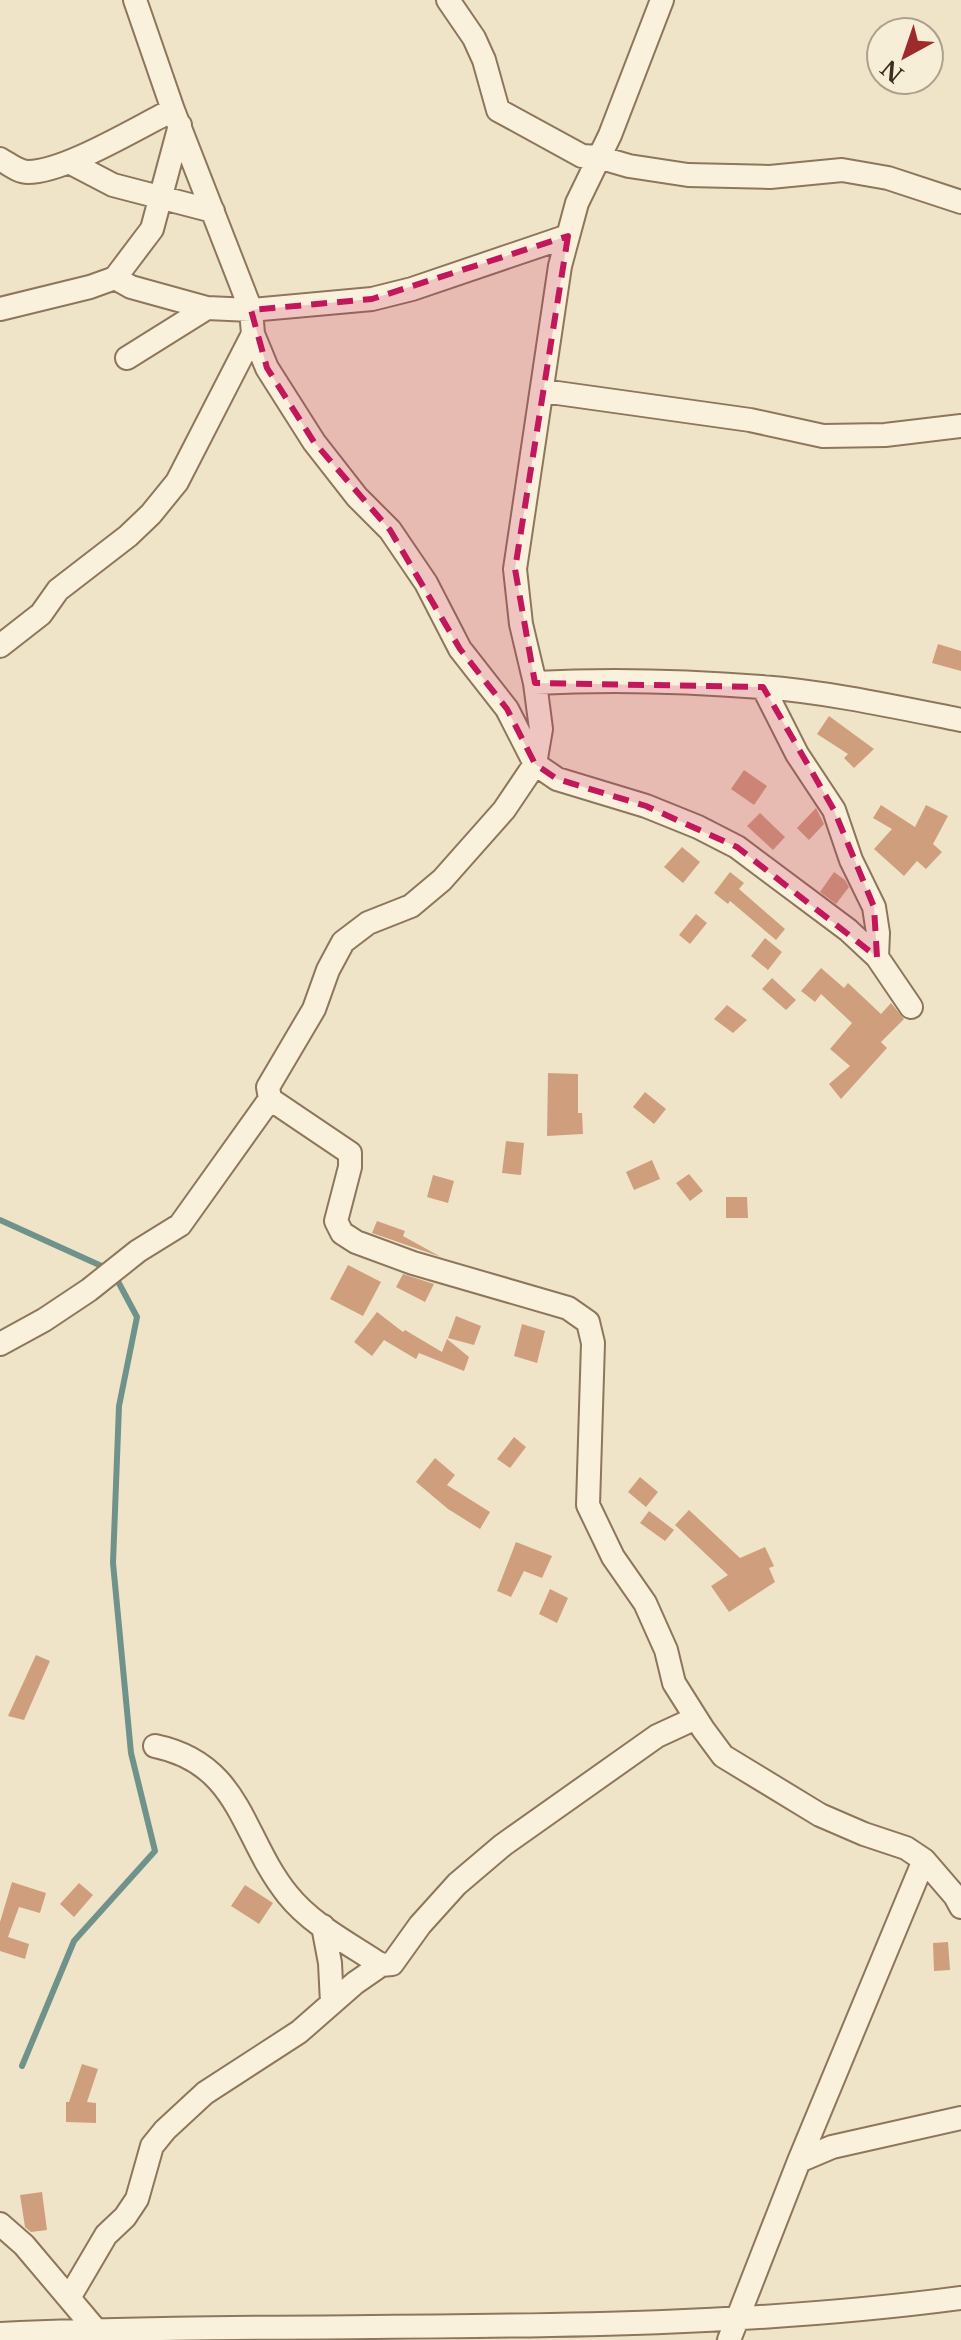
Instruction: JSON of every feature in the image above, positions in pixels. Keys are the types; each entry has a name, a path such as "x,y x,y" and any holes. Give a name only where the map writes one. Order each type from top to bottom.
{"street":[{"path":"135,0 176,117 251,310 253,334 267,368 314,442 357,497 390,530 426,583 460,649 507,709 535,764 557,779 646,806 737,847 848,930 877,957 911,1007"},
{"path":"448,0 479,49 498,110 582,156 688,175 770,177 842,170 888,178 961,202"},
{"path":"0,1344 44,1320 89,1290 138,1251 180,1225 270,1099 268,1087 314,1009 328,970 343,942 368,923 411,906 442,880 504,810 535,764 541,729 535,683 521,624 515,569 560,266 577,203 626,95 662,0"},
{"path":"0,159 20,172 31,173 69,162 176,117"},
{"path":"0,309 115,278 152,229 176,117"},
{"path":"69,162 113,185 213,211"},
{"path":"115,278 131,287 207,308 251,310 372,299 399,293 568,236"},
{"path":"127,358 207,308"},
{"path":"0,646 41,614 58,590 128,536 177,482 253,334"},
{"path":"543,391 750,420 823,436 885,435 961,426"},
{"path":"535,683 587,680 763,687 898,707 961,720"},
{"path":"763,687 797,754 834,810 851,860 874,907 878,933 877,957"},
{"path":"270,1099 350,1153 350,1167 336,1221 342,1233 356,1242 413,1263 568,1308 588,1322 593,1343 588,1505 613,1557 645,1603 666,1650 674,1683 696,1718 723,1756 820,1815 906,1848 924,1860 961,1907"},
{"path":"69,2298 106,2235 125,2217 137,2199 152,2146 165,2130 205,2093 299,2032 381,1965 392,1964 420,1925 457,1884 503,1845 657,1736 696,1718"},
{"path":"155,1746 179,1751 205,1767 230,1795 266,1865 290,1898 323,1926 381,1965"},
{"path":"732,2332 811,2131 924,1860"},
{"path":"323,1926 330,1963 332,2003"},
{"path":"799,2161 832,2147 961,2118"},
{"path":"811,2131 832,2147"},
{"path":"0,2224 24,2245 95,2329"},
{"path":"0,2334 95,2329 300,2336 732,2332 961,2298"}],"highlighted area":[{"path":"568,236 515,569 535,683 763,687 834,810 874,907 877,957 737,847 646,806 557,779 535,764 507,709 460,649 390,530 314,442 267,368 251,310 372,299"}],"building":[{"path":"938,644 961,651 961,671 932,663"},
{"path":"829,716 874,749 854,768 844,758 848,754 817,734"},
{"path":"744,770 767,786 754,805 731,789"},
{"path":"881,805 915,827 926,805 948,816 933,844 942,852 926,869 917,861 904,876 874,849 892,829 873,818"},
{"path":"816,808 824,824 809,840 797,828"},
{"path":"760,813 785,837 773,850 747,826"},
{"path":"682,847 700,862 683,883 664,867"},
{"path":"730,872 744,883 739,889 785,929 776,940 730,901 728,904 714,893"},
{"path":"834,872 849,887 836,904 820,892"},
{"path":"696,914 707,923 690,944 679,935"},
{"path":"765,938 782,952 768,970 751,956"},
{"path":"821,968 844,988 848,983 881,1014 891,1003 904,1019 881,1042 887,1048 841,1099 829,1084 850,1066 830,1049 852,1023 821,994 815,1002 801,991"},
{"path":"772,978 796,1000 786,1010 762,989"},
{"path":"727,1005 747,1020 733,1033 714,1019"},
{"path":"548,1073 578,1074 578,1113 582,1113 583,1134 547,1136"},
{"path":"645,1092 666,1109 654,1124 633,1107"},
{"path":"506,1141 524,1143 521,1175 502,1173"},
{"path":"652,1160 660,1179 634,1190 626,1172"},
{"path":"689,1174 703,1191 690,1201 676,1183"},
{"path":"433,1175 454,1181 448,1203 427,1197"},
{"path":"726,1197 747,1197 748,1218 726,1218"},
{"path":"377,1221 405,1231 403,1236 441,1257 372,1233"},
{"path":"348,1265 381,1282 363,1316 330,1299"},
{"path":"403,1274 434,1284 425,1302 396,1287"},
{"path":"377,1312 403,1332 405,1330 442,1352 447,1339 469,1357 464,1371 419,1353 416,1359 384,1340 372,1356 354,1342"},
{"path":"456,1316 481,1326 474,1345 448,1338"},
{"path":"522,1324 545,1331 537,1363 514,1356"},
{"path":"514,1437 526,1447 510,1468 497,1459"},
{"path":"435,1458 455,1475 447,1485 490,1512 480,1529 448,1509 416,1482"},
{"path":"640,1477 658,1492 646,1507 628,1492"},
{"path":"689,1510 740,1558 765,1547 774,1566 769,1568 775,1582 729,1612 711,1586 728,1575 675,1525"},
{"path":"649,1511 674,1530 665,1541 640,1523"},
{"path":"516,1542 552,1556 542,1578 524,1571 511,1597 497,1591"},
{"path":"550,1589 568,1598 557,1623 539,1614"},
{"path":"36,1655 50,1661 24,1720 8,1716"},
{"path":"12,1882 46,1893 40,1913 19,1907 8,1937 29,1944 25,1959 0,1951 0,1922"},
{"path":"79,1883 93,1895 74,1917 60,1904"},
{"path":"245,1885 273,1903 259,1924 231,1906"},
{"path":"948,1942 950,1970 934,1971 933,1943"},
{"path":"82,2064 98,2069 87,2102 96,2103 96,2123 66,2122 66,2102 69,2102"},
{"path":"42,2192 47,2230 31,2232 25,2227 20,2195"}],"waterway":[{"path":"0,1220 106,1268"},
{"path":"22,2066 74,1941 155,1851 131,1753 113,1563 119,1406 137,1317 114,1274"}]}
